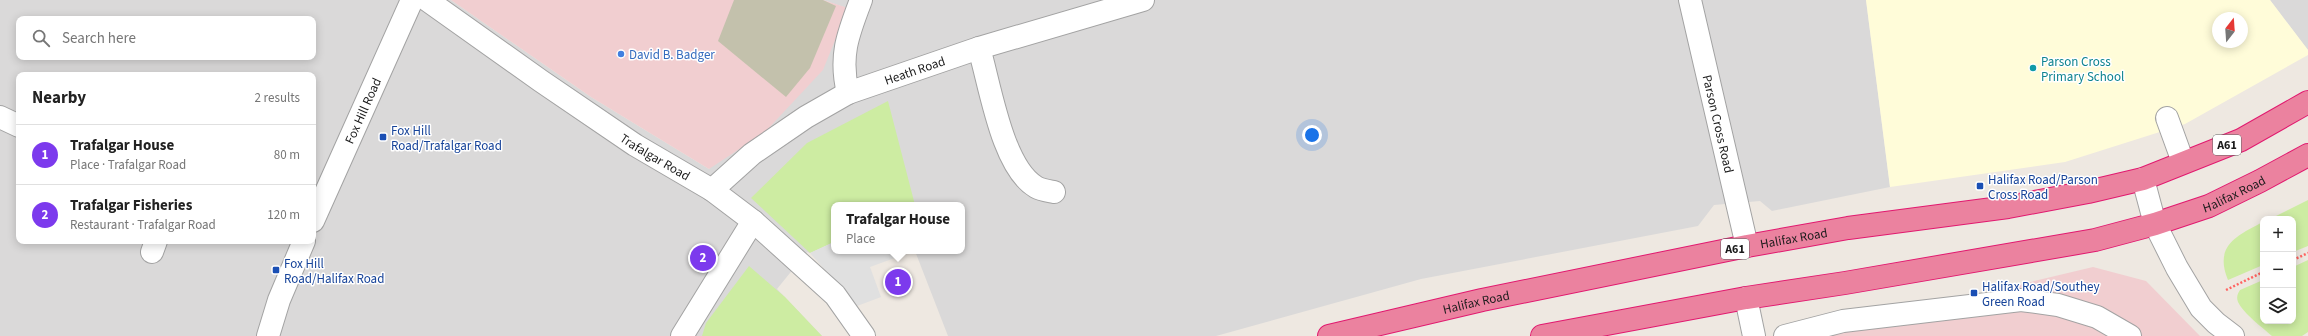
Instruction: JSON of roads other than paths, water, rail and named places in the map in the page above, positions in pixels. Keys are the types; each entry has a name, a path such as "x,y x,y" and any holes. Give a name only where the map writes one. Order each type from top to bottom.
{"highway":[{"name":"Halifax Road","path":"1329,336 1482,300 1747,246 1848,228 2008,207 2088,192 2143,179 2241,140 2308,102"},
{"name":"Halifax Road","path":"1542,336 1746,298 1845,283 2095,240 2155,224 2208,206 2260,181 2308,155"}],"street":[{"name":"Fox Hill Road","path":"316,214 412,0"},
{"name":"Trafalgar Road","path":"427,0 635,145 712,190 753,221 835,295 864,336"},
{"path":"848,93 843,74 845,42 862,0"},
{"name":"Heath Road","path":"712,190 752,154 806,116 848,93 980,48 1143,0"},
{"name":"Parson Cross Road","path":"1690,0 1747,246"},
{"path":"980,48 1006,146 1020,173 1037,188 1054,192"},
{"path":"0,117 16,125"},
{"path":"2166,118 2184,162"},
{"path":"2143,179 2155,224 2176,268 2201,308 2233,336"},
{"path":"682,336 753,221"},
{"path":"268,336 279,300 303,244"},
{"path":"1746,298 1754,336"},
{"path":"1785,336 1843,321 2021,300 2058,304 2097,317 2130,336"}],"place":[{"name":"David B. Badger","path":"621,54"},
{"name":"Parson Cross Primary School","path":"2033,68"},
{"name":"Fox Hill Road/Trafalgar Road","path":"383,137"},
{"name":"Halifax Road/Parson Cross Road","path":"1980,186"},
{"name":"Trafalgar Fisheries","path":"703,258"},
{"name":"Fox Hill Road/Halifax Road","path":"276,270"},
{"name":"Trafalgar House","path":"898,282"},
{"name":"Halifax Road/Southey Green Road","path":"1974,293"}]}
